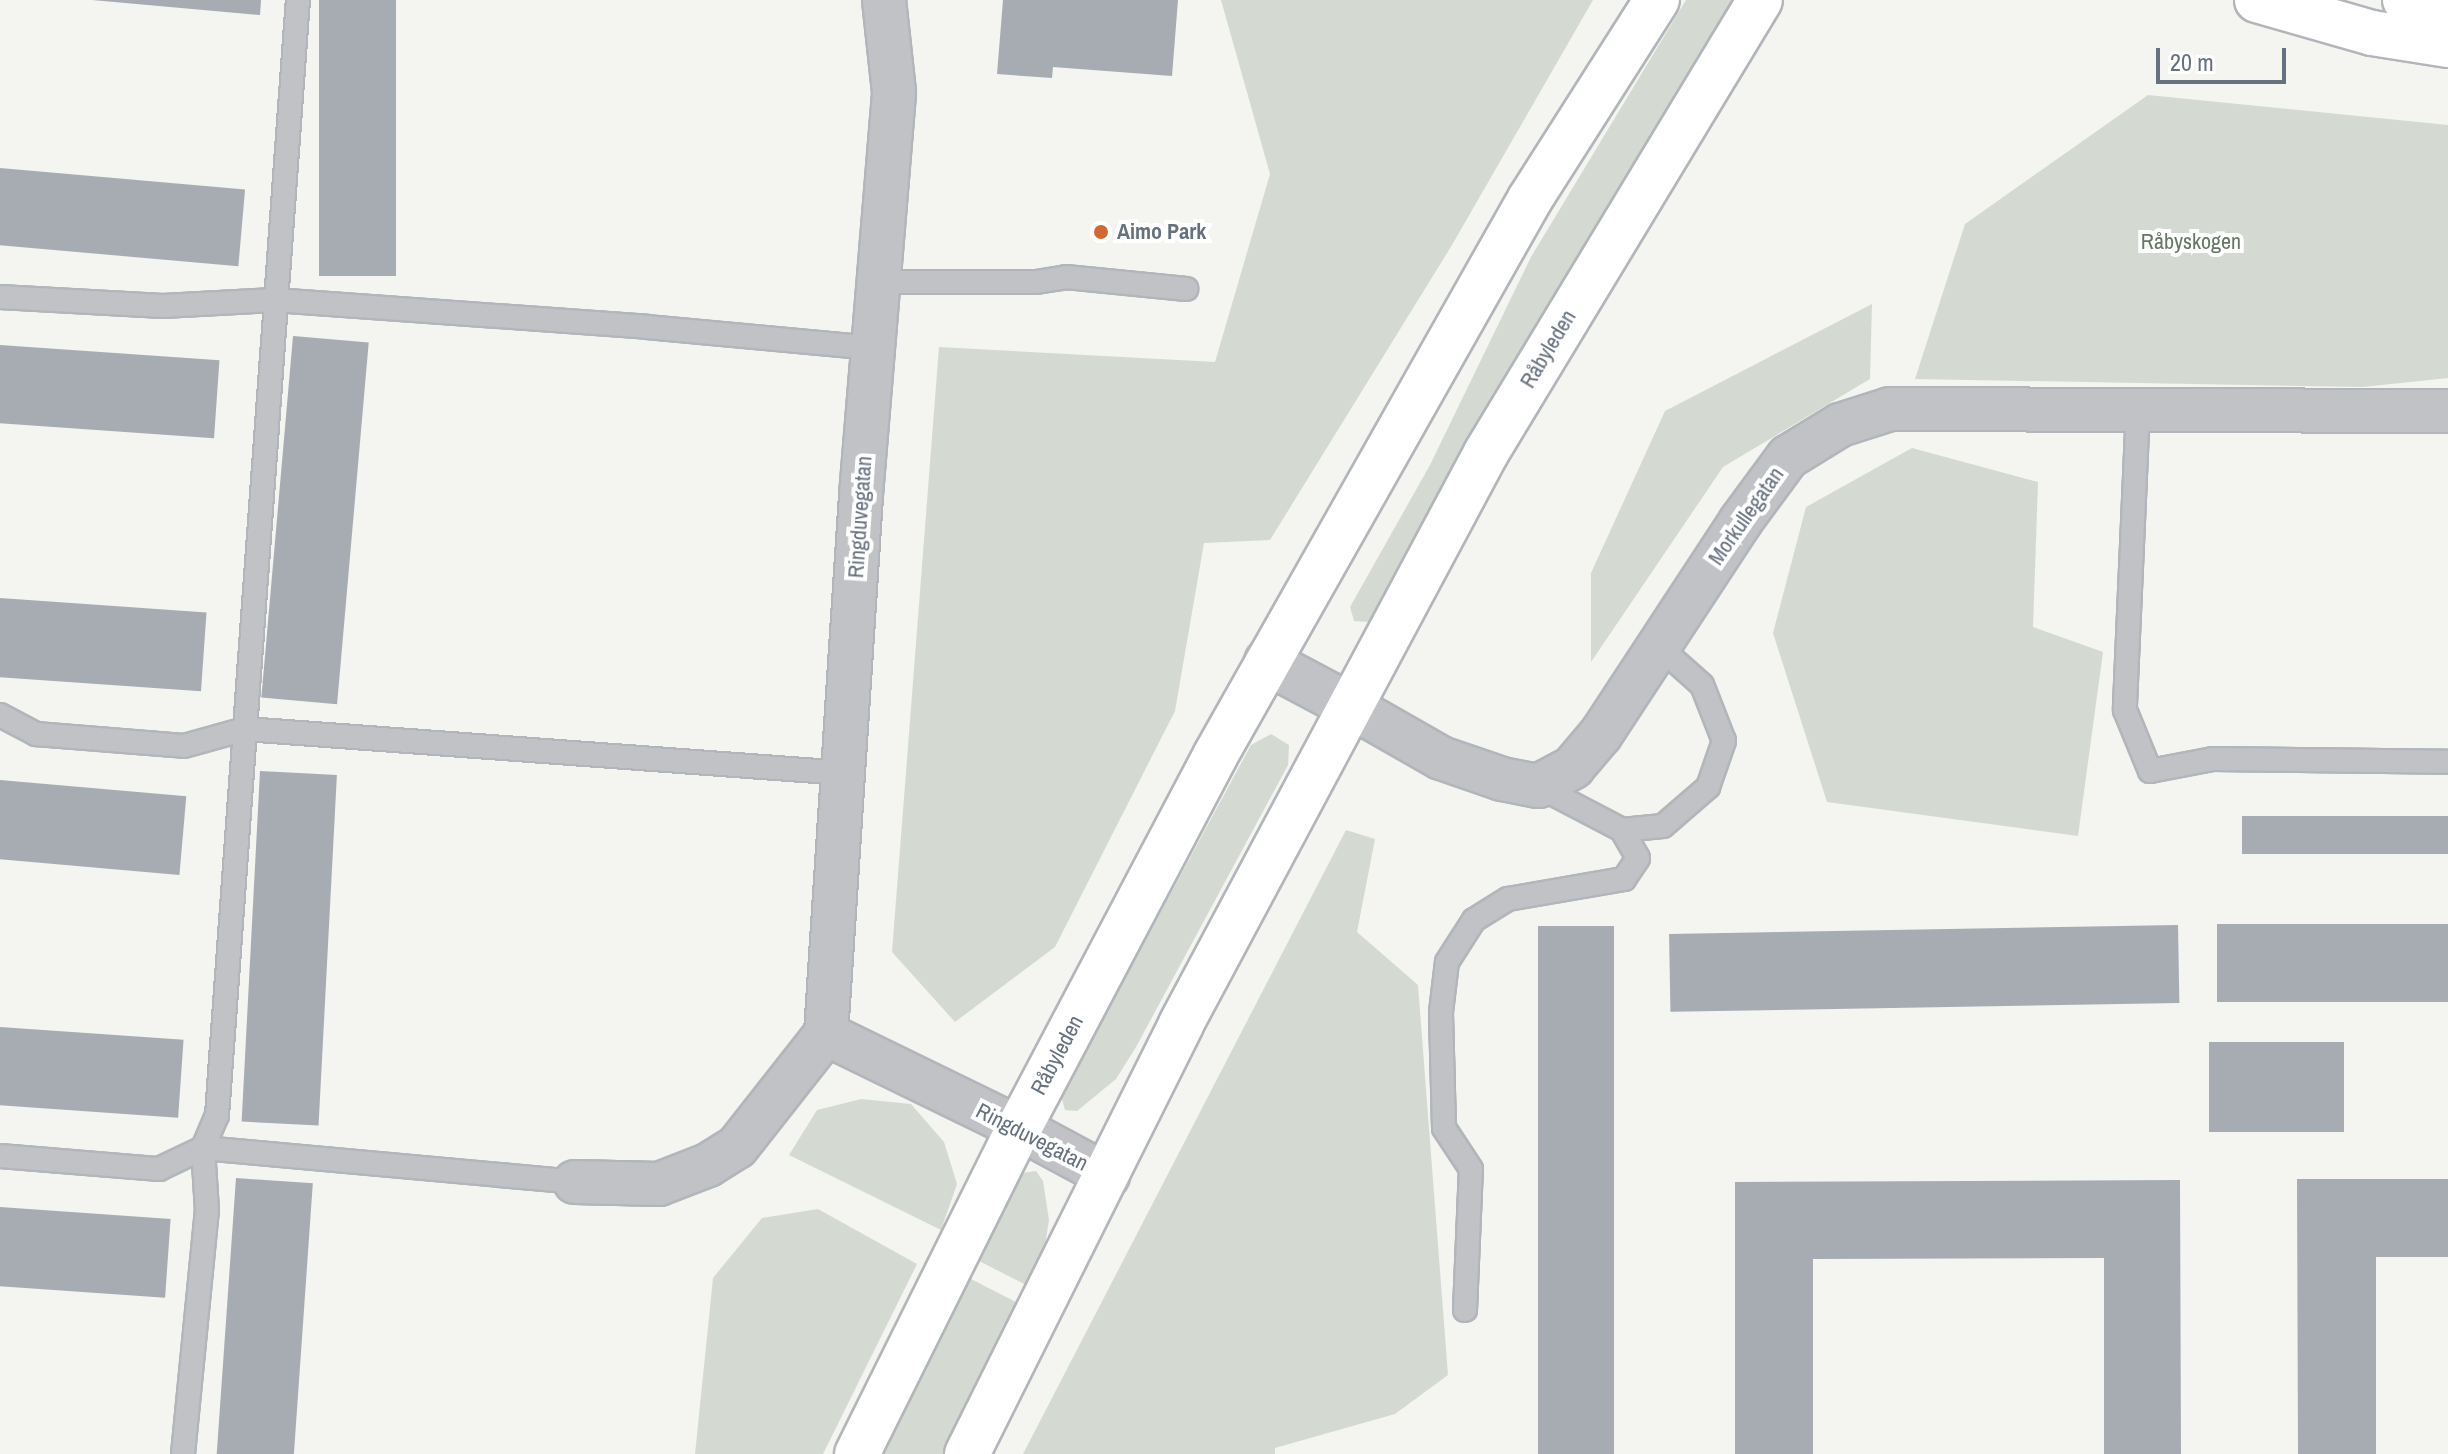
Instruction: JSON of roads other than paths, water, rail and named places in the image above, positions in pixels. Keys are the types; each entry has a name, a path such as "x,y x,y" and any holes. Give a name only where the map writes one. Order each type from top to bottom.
{"main road":[{"name":"Råbyleden","path":"857,1454 1019,1128 1267,662 1530,199 1657,0"},
{"name":"Råbyleden","path":"967,1454 1181,1024 1348,705 1486,453 1760,0"},
{"path":"2257,0 2372,33 2448,45"},
{"path":"2405,0 2448,5"}],"street":[{"name":"Ringduvegatan","path":"884,0 894,92 873,348 826,1034 1019,1128 1108,1176"},
{"name":"Morkullegatan","path":"1538,786 1573,767 1601,734 1740,522 1788,457 1840,425 1890,409 2138,407 2448,411"},
{"path":"1267,662 1441,758 1502,779 1538,786"},
{"path":"575,1182 659,1184 708,1165 737,1147 826,1034"}],"lane":[{"path":"183,1454 207,1211 203,1148 217,1115 298,0"},
{"path":"879,282 1036,282 1066,277 1186,289"},
{"path":"0,297 163,306 274,300 647,327 873,348"},
{"path":"2138,407 2125,710 2150,771 2213,759 2448,762"},
{"path":"1622,830 1663,826 1708,787 1724,741 1702,685 1658,646"},
{"path":"0,715 36,734 184,746 245,729 844,773"},
{"path":"1465,1310 1471,1169 1444,1128 1441,1012 1447,962 1474,920 1508,899 1624,879 1638,858 1622,830 1538,786"},
{"path":"0,1156 159,1169 203,1148 575,1182"}],"place":[{"name":"Aimo Park","path":"1101,232"}],"park label":[{"name":"Råbyskogen","path":"2191,242"}]}
